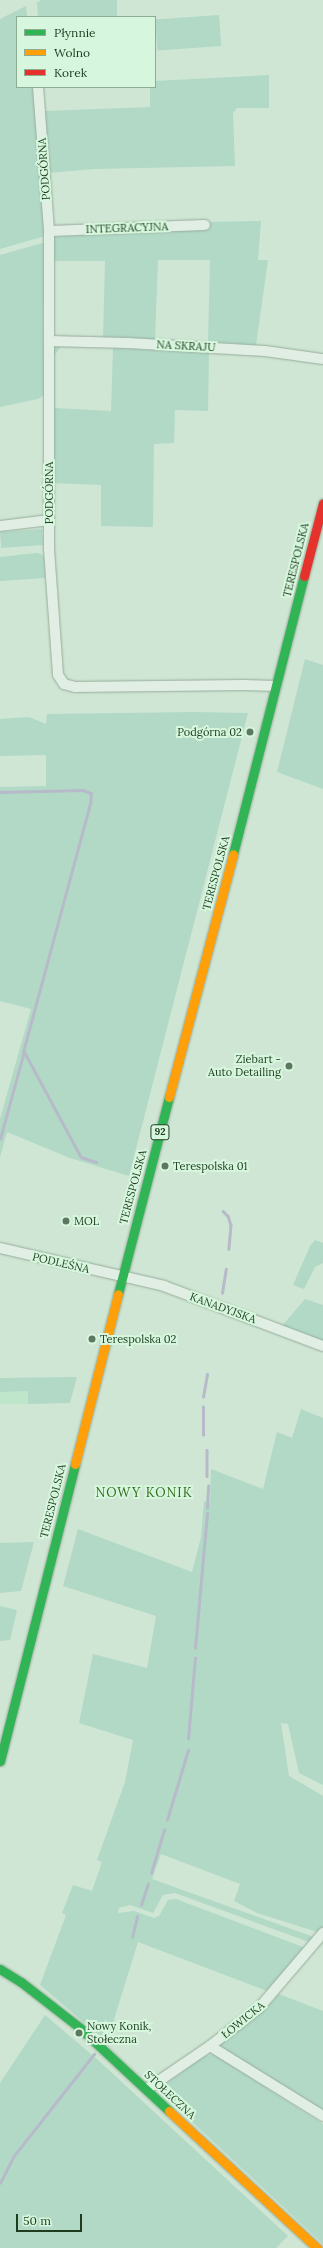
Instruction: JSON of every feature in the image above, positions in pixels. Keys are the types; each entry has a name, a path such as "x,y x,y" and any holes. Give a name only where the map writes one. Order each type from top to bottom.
{"main road":[{"name":"TERESPOLSKA","path":"0,1761 122,1276 323,503"},
{"name":"STOŁECZNA","path":"0,1969 21,1982 72,2021 317,2248"}],"street":[{"name":"PODGÓRNA","path":"38,88 49,231 49,520 58,675 64,684 75,687 276,686"},
{"name":"INTEGRACYJNA","path":"49,231 206,225"},
{"name":"NA SKRAJU","path":"49,341 128,343 265,351 323,360"},
{"path":"0,526 49,520"},
{"name":"PODLEŚNA","path":"0,1248 73,1266 122,1276"},
{"name":"KANADYJSKA","path":"122,1276 164,1286 323,1346"},
{"name":"ŁOWICKA","path":"147,2089 210,2046 264,2004 323,1933"},
{"path":"210,2046 323,2116"}],"green space":[{"path":"41,0 117,0 117,16 38,16 37,3"},
{"path":"26,6 27,16 16,16 16,88 34,88 45,236 0,249 0,19"},
{"path":"219,15 221,46 157,50 156,19"},
{"path":"269,75 269,108 237,108 233,113 235,166 93,169 48,173 44,111 150,107 150,88 156,88 156,81"},
{"path":"261,221 258,260 268,260 256,345 208,342 210,260 158,260 155,339 103,338 105,261 52,261 54,237 210,227 209,222"},
{"path":"46,242 46,300 43,301 44,395 38,399 0,407 0,255"},
{"path":"55,346 61,347 55,354 55,408 111,411 113,348 209,353 208,411 175,410 174,443 154,444 153,527 101,526 101,485 52,483 52,349"},
{"path":"42,529 43,545 1,548 0,532"},
{"path":"36,553 41,554 44,557 45,578 0,581 0,557"},
{"path":"305,659 323,665 323,789 277,772"},
{"path":"194,712 248,713 129,1176 70,1158 7,1132 0,1157 0,1119 31,1009 0,1001 0,787 46,786 46,755 0,756 0,719 29,717 46,724 47,714"},
{"path":"315,1240 323,1243 323,1263 315,1267 304,1289 293,1285 310,1246"},
{"path":"305,1299 323,1305 323,1342 281,1327"},
{"path":"77,1377 70,1403 28,1404 28,1391 0,1392 0,1378"},
{"path":"0,1391 28,1391 28,1404 0,1404"},
{"path":"301,1409 323,1418 323,1785 299,1773 288,1724 281,1723 289,1776 323,1796 323,1928 319,1932 314,1931 257,1913 234,1901 240,1884 161,1854 152,1879 314,1937 309,1942 175,1893 163,1895 153,1913 130,1905 119,1908 118,1913 134,1911 154,1918 159,1916 168,1900 176,1899 303,1947 304,1951 270,1992 138,1942 107,2042 40,1985 66,1915 62,1913 73,1885 92,1891 102,1862 97,1860 125,1782 133,1740 79,1723 93,1654 147,1668 156,1616 63,1586 78,1529 192,1572 201,1537 204,1501 210,1503 211,1469 263,1489 277,1432 292,1438"},
{"path":"34,1542 21,1591 0,1593 0,1543"},
{"path":"0,1606 17,1610 10,1640 0,1641"},
{"path":"279,1994 323,2011 323,2113 220,2049 220,2044 272,2002"},
{"path":"45,2015 98,2060 288,2236 276,2248 0,2248 0,2083"},
{"path":"213,2054 323,2124 323,2244 158,2090 202,2057"}],"waterway":[{"path":"0,792 83,790 91,793 91,802 24,1051 81,1157 96,1162"},
{"path":"0,1139 24,1051"},
{"path":"223,1211 228,1216 231,1225 229,1249"},
{"path":"222,1293 226,1269"},
{"path":"203,1397 207,1374"},
{"path":"203,1407 203,1435"},
{"path":"207,1450 207,1476"},
{"path":"207,1508 208,1486"},
{"path":"195,1648 207,1514"},
{"path":"188,1739 195,1658"},
{"path":"167,1820 188,1750"},
{"path":"151,1873 164,1830"},
{"path":"141,1905 148,1884"},
{"path":"132,1937 137,1917"},
{"path":"0,2183 13,2157 94,2054"}],"traffic: fast":[{"path":"233,854 304,576"},
{"path":"118,1294 169,1097"},
{"path":"0,1761 75,1464"},
{"path":"0,1969 21,1982 80,2028 169,2111"}],"traffic: slow":[{"path":"169,1097 233,854"},
{"path":"75,1464 118,1294"},
{"path":"169,2111 317,2248"}],"traffic: jam":[{"path":"304,576 323,503"}],"place":[{"name":"Podgórna 02","path":"250,732"},
{"name":"Ziebart - Auto Detailing","path":"289,1066"},
{"name":"Terespolska 01","path":"165,1166"},
{"name":"MOL","path":"66,1221"},
{"name":"Terespolska 02","path":"92,1339"},
{"name":"Nowy Konik, Stołeczna","path":"79,2033"}],"district":[{"name":"NOWY KONIK","path":"144,1493"}]}
